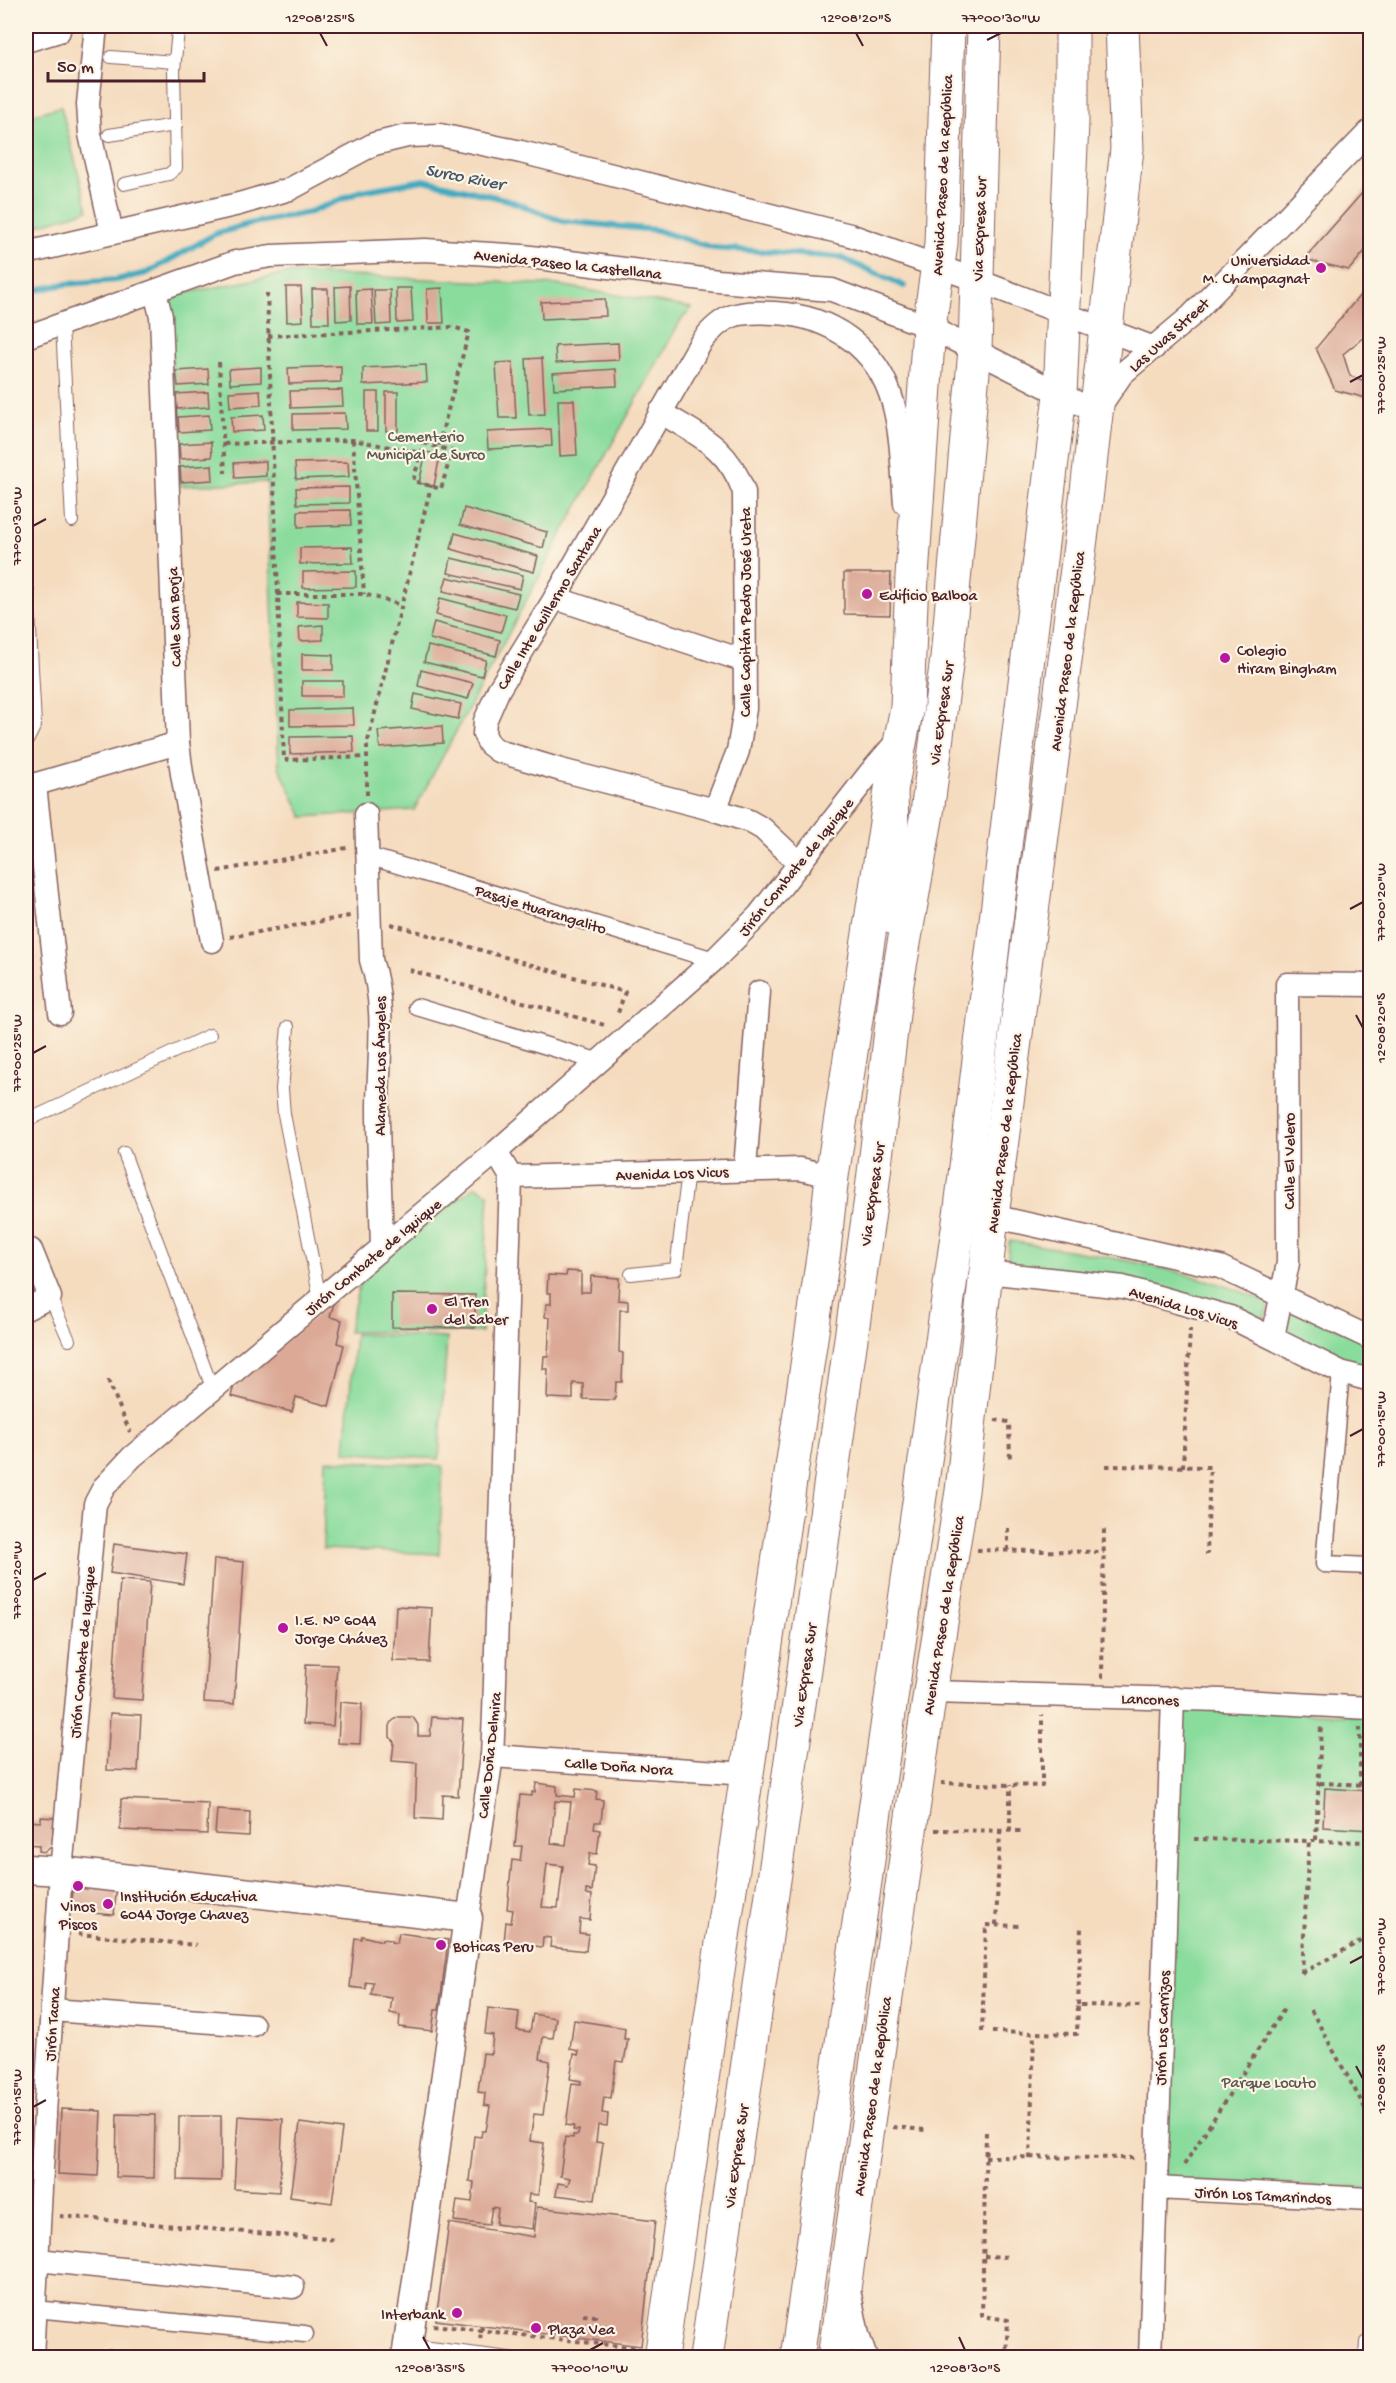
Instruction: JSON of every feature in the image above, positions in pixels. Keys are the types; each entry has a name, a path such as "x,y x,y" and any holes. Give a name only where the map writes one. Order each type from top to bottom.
{"main road":[{"name":"Avenida Paseo de la República","path":"661,2354 824,1250 832,1176 891,790 908,707 912,576 929,327 941,244 948,26"},
{"name":"Via Expresa Sur","path":"706,2358 871,1198 896,989 927,813 947,658 975,350 984,26"},
{"path":"797,2358 961,1208 1060,395 1072,123 1072,26"},
{"name":"Avenida Paseo de la República","path":"834,2358 930,1692 962,1491 992,1216 1096,412 1127,149 1122,26"},
{"path":"891,790 896,989"}],"street":[{"path":"96,26 88,104 90,134 112,233"},
{"path":"26,41 59,31"},
{"name":"Las Uvas Street","path":"1096,412 1122,374 1191,316 1371,131"},
{"path":"26,253 239,204 290,189 374,144 407,136 440,135 521,152 850,235 1154,348"},
{"name":"Avenida Paseo la Castellana","path":"26,337 235,262 270,256 425,250 523,256 718,281 832,290 929,327 1096,412"},
{"name":"Calle San Borja","path":"155,292 161,316 178,743 212,941"},
{"name":"Calle Inte Guillermo Santana","path":"800,864 763,829 749,821 498,751 489,744 484,734 485,721 490,706 555,598 660,412 711,329 727,317 741,312 782,313 828,324 855,342 866,354"},
{"name":"Avenida Paseo de la República","path":"866,354 886,383 895,411 912,576"},
{"name":"Calle Capitán Pedro José Ureta","path":"660,412 714,445 728,458 738,474 744,492 743,730 738,751 715,810"},
{"path":"555,598 745,661"},
{"name":"Jirón Combate de Iquique","path":"61,1871 94,1504 104,1487 138,1452 496,1152 714,960 759,915 869,774 900,738"},
{"path":"60,1013 30,786 178,743"},
{"name":"Alameda Los Ángeles","path":"366,814 371,960 378,979 381,1003 378,1111 382,1247"},
{"name":"Pasaje Huarangalito","path":"368,851 714,960"},
{"name":"Calle El Velero","path":"1273,1337 1288,1263 1287,984 1371,985"},
{"path":"745,1169 759,992"},
{"path":"417,1007 600,1062"},
{"path":"496,1152 511,1177"},
{"name":"Avenida Los Vicus","path":"511,1177 745,1169 800,1169 832,1176"},
{"name":"Calle Doña Delmira","path":"406,2351 492,1756 511,1177"},
{"path":"992,1216 1220,1267 1371,1338"},
{"path":"26,1252 32,1250 50,1297 26,1309"},
{"name":"Avenida Los Vicus","path":"986,1272 1123,1287 1230,1317 1341,1372 1371,1380"},
{"path":"1341,1372 1324,1564 1371,1566"},
{"name":"Lancones","path":"930,1692 1173,1698 1365,1715"},
{"name":"Jirón Los Carrizos","path":"1150,2358 1173,1698"},
{"name":"Calle Doña Nora","path":"492,1756 746,1774"},
{"path":"26,1869 61,1871 468,1918"},
{"name":"Jirón Tacna","path":"32,2358 38,2260 32,2236 40,2214 35,2113 52,2010 61,1871"},
{"path":"52,2010 254,2025"},
{"name":"Jirón Los Tamarindos","path":"1156,2188 1371,2199"},
{"name":"Avenida Paseo de la República","path":"850,2237 851,2304 866,2358"},
{"path":"38,2260 293,2287"},
{"path":"34,2309 305,2334"}],"lane":[{"path":"124,184 174,171 177,164 174,62 178,31 172,26"},
{"path":"111,57 174,62"},
{"path":"109,135 176,125"},
{"path":"62,325 72,521"},
{"path":"26,743 35,725 28,591"},
{"path":"288,1027 282,1089 284,1114 321,1299"},
{"path":"26,1121 210,1035"},
{"path":"124,1153 213,1390"},
{"path":"631,1274 676,1269 688,1172"},
{"path":"50,1297 69,1340"},
{"path":"1365,2358 1366,2342 1371,2342"},
{"path":"406,2351 509,2358"}],"path":[{"path":"267,293 284,760 367,757"},
{"path":"268,336 453,327 469,332 438,447"},
{"path":"219,362 225,473"},
{"path":"353,440 364,594"},
{"path":"224,444 353,440 421,453"},
{"path":"424,443 438,447 452,451 441,489 414,482 424,443"},
{"path":"366,814 367,745 431,486"},
{"path":"277,594 364,594 401,605"},
{"path":"200,874 368,851"},
{"path":"212,941 370,915 625,992 618,1013"},
{"path":"409,970 632,1033"},
{"path":"1183,1467 1190,1329"},
{"path":"108,1380 138,1452"},
{"path":"989,1419 1009,1422 1010,1461"},
{"path":"1106,1466 1210,1467 1207,1555"},
{"path":"1102,1696 1104,1527"},
{"path":"1008,1528 1008,1550"},
{"path":"952,1548 1104,1552"},
{"path":"937,1783 1042,1786 1042,1709"},
{"path":"1360,1785 1365,1715"},
{"path":"1316,1840 1321,1721"},
{"path":"1320,1783 1371,1785"},
{"path":"1010,1785 1010,1830"},
{"path":"910,1830 1024,1831"},
{"path":"996,1925 1000,1830"},
{"path":"1194,1839 1309,1839 1371,1842"},
{"path":"1309,1839 1302,1973 1371,1936"},
{"path":"982,2032 986,1925 1022,1926"},
{"path":"992,2032 1077,2034 1082,1928"},
{"path":"57,1932 196,1945"},
{"path":"1078,2005 1143,2006"},
{"path":"1184,2165 1286,2006"},
{"path":"1311,2010 1371,2117"},
{"path":"1030,2159 1034,2033"},
{"path":"888,2126 925,2130"},
{"path":"986,2132 982,2316 1008,2319 1006,2358"},
{"path":"985,2157 1137,2158"},
{"path":"40,2214 338,2240"},
{"path":"984,2256 1010,2257"},
{"path":"583,2315 595,2316 596,2313"},
{"path":"432,2325 580,2340 661,2354"},
{"path":"107,2350 186,2358"}],"green space":[{"path":"61,107 88,210 26,229 26,116"},
{"name":"Cementerio Municipal de Surco","path":"290,273 558,285 692,308 681,320 563,532 414,810 303,817 279,767 267,482 179,486 169,304 180,294"},
{"path":"476,1186 489,1194 481,1332 348,1332 362,1273"},
{"path":"1009,1241 1139,1263 1203,1279 1265,1301 1268,1304 1264,1322 1007,1269"},
{"path":"26,1265 37,1289 26,1298"},
{"path":"1286,1306 1370,1343 1370,1375 1279,1335"},
{"path":"355,1334 447,1338 439,1459 345,1452"},
{"path":"326,1460 443,1466 439,1554 323,1549"},
{"name":"Parque Locuto","path":"1182,1708 1370,1716 1370,2188 1164,2181"}],"building":[{"path":"1370,184 1370,245 1349,270 1304,259"},
{"path":"1370,283 1370,332 1343,354 1350,376 1368,382 1370,399 1335,390 1316,348"},
{"path":"350,286 351,320 336,321 335,287"},
{"path":"286,287 301,287 303,321 287,322"},
{"path":"396,288 411,288 413,322 397,323"},
{"path":"442,288 444,323 428,323 427,289"},
{"path":"312,289 328,289 329,323 313,323"},
{"path":"371,289 373,324 357,324 356,290"},
{"path":"374,290 390,290 391,324 376,325"},
{"path":"605,299 606,316 542,319 541,302"},
{"path":"618,343 619,360 556,363 555,346"},
{"path":"542,358 545,414 529,415 526,359"},
{"path":"513,362 516,418 499,418 496,363"},
{"path":"426,365 427,382 363,385 363,368"},
{"path":"341,366 341,382 289,384 288,368"},
{"path":"261,367 261,382 230,384 229,369"},
{"path":"208,369 209,384 178,386 176,371"},
{"path":"616,369 617,386 554,389 553,373"},
{"path":"260,390 261,405 230,407 229,392"},
{"path":"342,390 343,406 291,408 290,391"},
{"path":"208,392 209,407 177,409 176,394"},
{"path":"366,392 378,392 378,431 366,431"},
{"path":"386,392 398,392 398,431 386,431"},
{"path":"558,400 574,400 577,455 560,456"},
{"path":"345,413 346,429 293,430 293,414"},
{"path":"209,415 210,430 179,432 178,417"},
{"path":"263,415 264,430 232,432 231,417"},
{"path":"551,429 552,446 488,449 487,432"},
{"path":"211,442 212,457 180,459 179,444"},
{"path":"426,452 440,455 434,486 419,483"},
{"path":"266,461 266,476 235,478 234,463"},
{"path":"348,462 349,477 296,479 295,463"},
{"path":"212,465 213,480 181,482 180,467"},
{"path":"349,487 349,503 297,504 296,488"},
{"path":"464,508 547,532 543,548 460,525"},
{"path":"350,510 351,525 298,527 298,511"},
{"path":"455,533 538,556 534,572 451,549"},
{"path":"352,547 353,563 300,564 300,548"},
{"path":"451,558 523,575 520,589 448,573"},
{"path":"356,571 356,587 303,588 303,572"},
{"name":"Edificio Balboa","path":"844,573 891,573 890,615 844,614"},
{"path":"447,577 519,594 515,608 443,591"},
{"path":"440,598 506,615 501,632 436,615"},
{"path":"297,602 328,603 328,618 297,617"},
{"path":"434,622 500,640 496,656 430,639"},
{"path":"323,625 323,640 300,641 299,627"},
{"path":"428,646 486,660 482,676 424,662"},
{"path":"302,654 333,655 333,670 302,670"},
{"path":"421,670 473,683 468,699 418,686"},
{"path":"302,681 343,681 343,696 302,696"},
{"path":"415,694 461,704 458,719 412,709"},
{"path":"353,708 354,725 290,726 290,710"},
{"path":"442,726 443,743 380,748 378,731"},
{"path":"353,736 354,752 290,754 290,737"},
{"path":"567,1271 581,1272 581,1292 590,1292 591,1276 619,1278 618,1300 628,1301 628,1310 620,1310 619,1352 623,1353 622,1382 616,1382 615,1400 583,1399 583,1384 573,1383 573,1399 547,1398 548,1369 543,1369 544,1356 548,1356 550,1318 545,1317 546,1304 551,1304 551,1293 547,1293 548,1275 566,1276"},
{"path":"392,1294 475,1295 475,1328 392,1327"},
{"path":"335,1299 330,1317 342,1320 337,1343 344,1345 329,1406 296,1397 292,1412 231,1396 234,1386"},
{"path":"114,1544 187,1554 183,1584 110,1573"},
{"path":"214,1559 244,1562 234,1704 204,1702"},
{"path":"120,1580 150,1582 142,1700 112,1698"},
{"path":"396,1606 432,1608 429,1662 393,1661"},
{"path":"306,1664 337,1665 333,1726 303,1724"},
{"path":"340,1702 362,1704 360,1744 338,1743"},
{"path":"110,1713 141,1715 138,1771 107,1770"},
{"path":"398,1717 413,1717 418,1725 418,1736 430,1736 432,1717 463,1719 458,1796 443,1795 442,1820 415,1818 417,1763 392,1761 394,1742 390,1737 390,1723"},
{"path":"536,1783 557,1786 557,1795 575,1797 576,1789 597,1791 596,1799 603,1800 601,1822 595,1822 594,1829 600,1830 597,1854 590,1853 588,1865 595,1866 592,1891 586,1890 586,1894 592,1895 590,1920 580,1919 579,1933 588,1934 586,1951 550,1947 551,1938 543,1937 542,1947 504,1942 506,1922 511,1923 513,1910 507,1909 512,1860 520,1861 522,1846 515,1846 520,1795 532,1796 532,1792 535,1792","holes":["555,1801 571,1802 566,1845 551,1843","547,1864 563,1866 558,1908 542,1907"]},
{"path":"1325,1788 1370,1791 1370,1830 1323,1827"},
{"path":"121,1799 208,1803 207,1834 120,1830"},
{"path":"217,1810 250,1812 249,1836 215,1834"},
{"path":"41,1817 54,1818 52,1846 45,1852 39,1851 39,1845 26,1844 26,1821 41,1822"},
{"path":"74,1880 117,1884 114,1915 71,1911"},
{"path":"399,1933 448,1940 439,2010 435,2010 432,2031 399,2027 400,2015 390,2013 392,1998 371,1995 373,1983 366,1982 366,1989 350,1987 355,1938 361,1939 362,1936 397,1943"},
{"path":"488,2008 519,2012 517,2030 530,2032 533,2014 556,2018 553,2038 543,2037 540,2059 550,2061 543,2115 534,2114 530,2141 544,2143 538,2195 529,2194 528,2202 535,2203 532,2229 496,2224 498,2208 492,2207 489,2225 454,2221 457,2200 472,2202 474,2182 469,2181 474,2136 481,2137 482,2131 486,2131 490,2106 484,2105 485,2093 478,2092 483,2053 491,2054 493,2035 485,2034"},
{"path":"574,2020 625,2028 624,2039 628,2039 624,2062 616,2061 611,2098 604,2097 602,2113 608,2114 607,2126 598,2125 596,2142 603,2143 595,2200 556,2195 558,2183 568,2185 570,2178 560,2176 565,2137 573,2138 573,2135 578,2135 579,2130 573,2130 574,2126 566,2125 572,2083 581,2084 581,2081 570,2079 574,2054 578,2055 579,2051 570,2049"},
{"path":"61,2109 101,2111 98,2176 58,2174"},
{"path":"117,2114 155,2115 154,2178 116,2177"},
{"path":"179,2116 221,2116 221,2181 178,2180"},
{"path":"238,2116 283,2119 279,2192 234,2189"},
{"path":"300,2123 342,2129 332,2203 290,2197"},
{"path":"537,2207 655,2221 641,2346 436,2320 449,2223 534,2237"}],"waterway":[{"name":"Surco River","path":"26,292 66,284 116,280 147,273 215,234 253,223 310,212 362,191 424,180 508,200 562,221 656,230 713,248 839,257 904,286"}],"place":[{"name":"Universidad M. Champagnat","path":"1321,268"},
{"name":"Edificio Balboa","path":"867,594"},
{"name":"Colegio Hiram Bingham","path":"1225,658"},
{"name":"El Tren del Saber","path":"432,1309"},
{"name":"I.E. N° 6044 Jorge Chávez","path":"283,1628"},
{"name":"Vinos Piscos","path":"78,1886"},
{"name":"Institución Educativa 6044 Jorge Chavez","path":"108,1904"},
{"name":"Boticas Peru","path":"441,1945"},
{"name":"Interbank","path":"457,2313"},
{"name":"Plaza Vea","path":"536,2328"}]}
